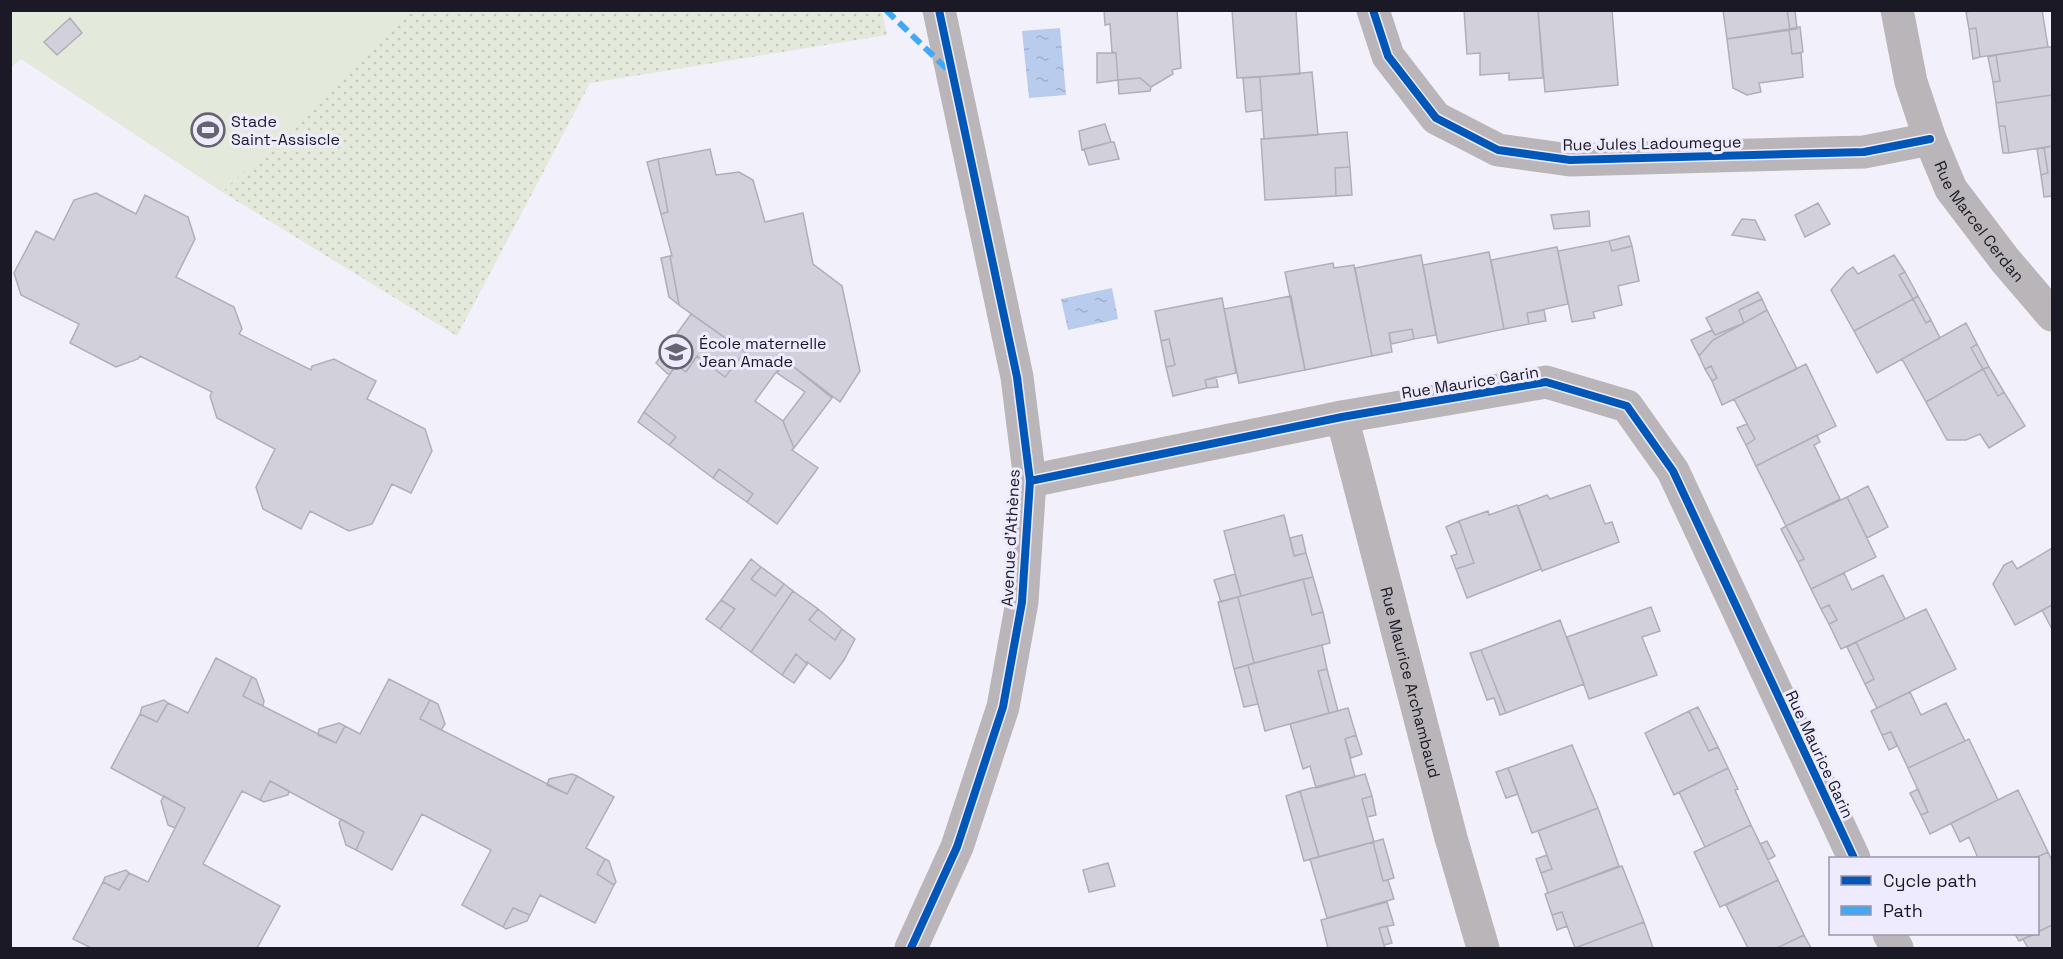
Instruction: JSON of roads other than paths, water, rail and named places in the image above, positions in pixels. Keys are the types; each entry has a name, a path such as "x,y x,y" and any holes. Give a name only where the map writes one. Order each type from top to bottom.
{"street":[{"name":"Avenue d'Athènes","path":"911,948 957,847 1003,707 1022,602 1030,481 1017,377 939,10"},
{"name":"Rue Jules Ladoumegue","path":"1373,10 1388,56 1436,118 1498,150 1582,160 1864,152 1930,139"},
{"name":"Rue Marcel Cerdan","path":"1897,10 1911,82 1930,139 1951,189 2005,260 2052,315"},
{"name":"Rue Maurice Garin","path":"1030,481 1342,417 1546,382 1627,406 1673,471 1854,857"},
{"name":"Rue Maurice Archambaud","path":"1342,417 1451,838 1483,948"}],"water":[{"path":"1060,28 1066,95 1029,98 1022,31"},
{"path":"1112,288 1118,319 1068,330 1061,299"}],"place":[{"name":"Stade Saint-Assiscle","path":"208,130"},
{"name":"École maternelle Jean Amade","path":"676,352"}]}
